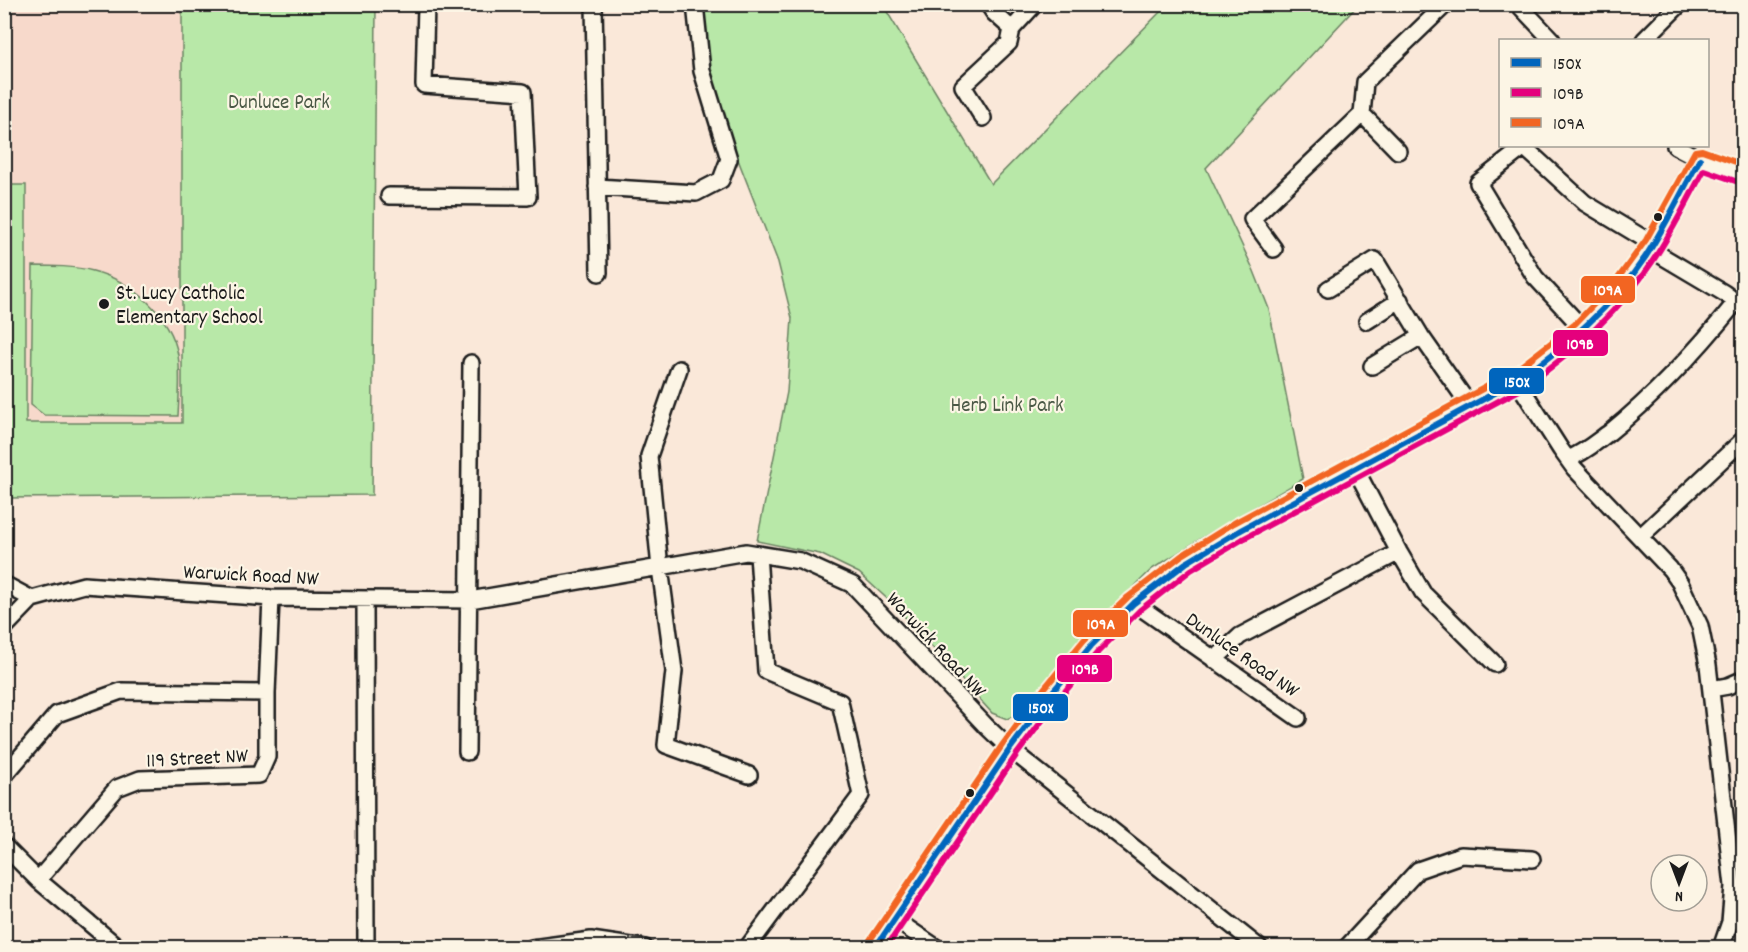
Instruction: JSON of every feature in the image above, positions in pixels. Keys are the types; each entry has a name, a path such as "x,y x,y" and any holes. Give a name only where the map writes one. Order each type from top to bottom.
{"street":[{"path":"389,196 528,197 523,92 424,85 426,4"},
{"path":"594,4 599,273"},
{"path":"597,187 696,193 720,180 729,159 702,71 695,4"},
{"path":"988,4 994,13 1012,29"},
{"path":"983,118 963,86 1009,43 1012,29 1035,4"},
{"path":"1518,4 1551,39"},
{"path":"1645,39 1680,4"},
{"path":"1274,249 1252,219 1362,114 1365,82 1437,7"},
{"path":"1362,114 1398,151"},
{"path":"1568,459 1582,453 1629,416 1681,366 1739,301 1585,203 1524,147 1478,183 1535,278 1584,330"},
{"path":"1677,147 1700,159 1743,175"},
{"path":"875,948 1010,749 1073,666 1134,603 1171,574 1212,547 1517,381 1556,353 1584,330 1624,286 1652,246 1700,159"},
{"path":"1328,288 1375,260 1421,336 1470,406"},
{"path":"1367,321 1400,300"},
{"path":"1372,366 1421,336"},
{"path":"467,752 471,363"},
{"path":"679,369 649,456 660,568 674,672 666,745 749,775"},
{"path":"1517,381 1568,459 1680,583 1694,611 1705,645 1732,878 1732,903 1737,922 1721,948"},
{"path":"1640,537 1743,439"},
{"path":"1355,468 1423,593 1495,664"},
{"name":"Warwick Road NW","path":"32,599 84,585 272,598 470,600 746,552 800,561 853,585 1010,749 1260,948"},
{"path":"1214,660 1240,636 1399,552"},
{"path":"747,948 861,795 840,702 766,671 758,554"},
{"path":"4,584 32,599 4,628"},
{"name":"119 Street NW","path":"38,880 117,789 140,779 259,775 267,757 267,693 272,598"},
{"path":"365,600 366,948"},
{"name":"Dunluce Road NW","path":"1134,603 1298,718"},
{"path":"1711,690 1743,679"},
{"path":"4,776 57,714 121,691 267,693"},
{"path":"4,846 38,880 119,948"},
{"path":"1346,948 1418,870 1461,855 1532,859"},
{"path":"894,919 937,948"},
{"path":"532,948 591,940 645,948"}],"shaded area":[{"name":"St. Lucy Catholic Elementary School","path":"4,5 182,5 182,423 26,423 26,185 5,185"}],"green space":[{"name":"Dunluce Park","path":"182,5 376,5 372,495 5,498 5,185 26,185 26,423 182,423"},
{"name":"Herb Link Park","path":"695,5 883,5 991,184 1167,5 1358,5 1206,168 1254,271 1269,309 1303,479 1152,569 1081,639 1019,713 1007,719 992,713 895,606 859,573 820,554 757,541 787,392 792,318 778,262 705,75"},
{"path":"33,266 71,267 93,271 122,283 148,302 167,326 178,355 180,378 178,416 44,415 31,405"}],"transit line":[{"name":"109A","path":"868,943 1003,744 1043,690 1084,640 1128,597 1181,556 1234,523 1512,373 1575,324 1616,281 1646,240 1695,151 1702,150 1744,165"},
{"name":"150X","path":"875,948 1010,749 1050,695 1091,646 1134,603 1186,563 1239,531 1517,381 1553,354 1603,309 1633,275 1660,232 1700,159"},
{"name":"109B","path":"886,948 1017,754 1098,652 1140,610 1191,570 1243,539 1521,389 1593,332 1639,281 1673,228 1704,170 1741,183"}],"place":[{"name":"St. Lucy Catholic Elementary School","path":"104,304"}]}
